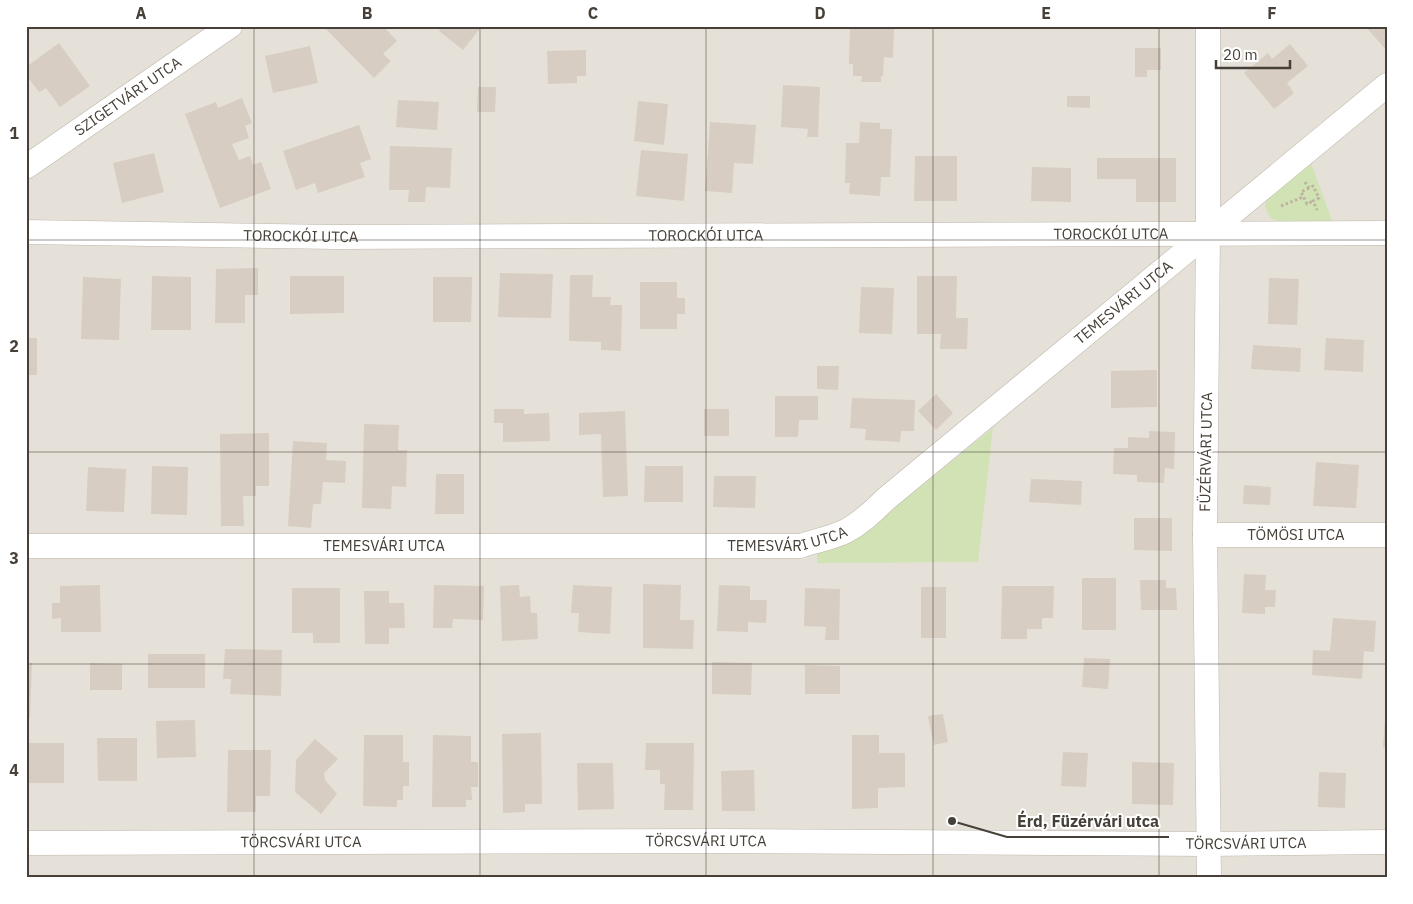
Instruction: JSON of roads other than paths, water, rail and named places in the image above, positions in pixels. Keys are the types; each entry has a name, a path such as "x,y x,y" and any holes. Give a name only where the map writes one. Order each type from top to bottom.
{"street":[{"name":"SZIGETVÁRI UTCA","path":"26,167 230,26"},
{"name":"FÜZÉRVÁRI UTCA","path":"1208,26 1208,233 1204,535 1209,878"},
{"name":"TEMESVÁRI UTCA","path":"26,546 800,546 826,538 846,530 866,517 1387,85"},
{"name":"TOROCKÓI UTCA","path":"26,232 336,237 1387,233"},
{"name":"TÖMÖSI UTCA","path":"1204,535 1387,535"},
{"name":"TÖRCSVÁRI UTCA","path":"26,843 719,841 1208,844 1387,842"}],"place":[{"name":"Érd, Füzérvári utca","path":"952,821"}]}
